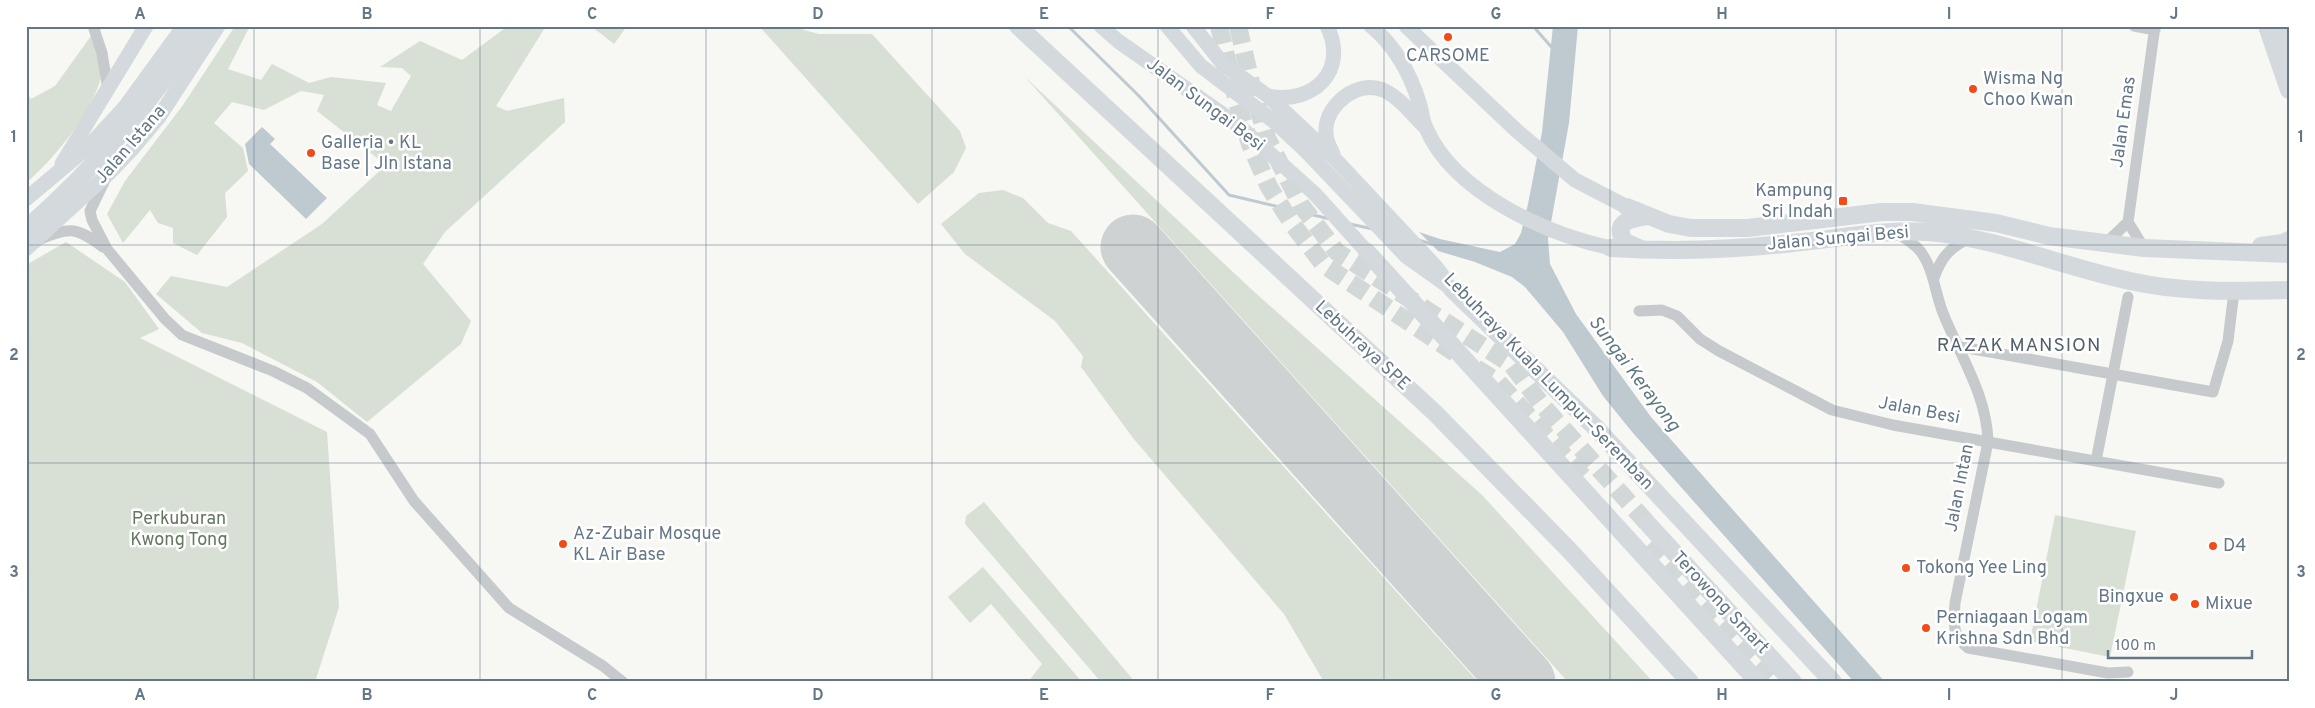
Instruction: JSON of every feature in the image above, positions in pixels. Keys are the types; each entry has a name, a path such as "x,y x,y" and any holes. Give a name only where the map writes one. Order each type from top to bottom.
{"highway":[{"path":"30,239 74,184 112,144 152,97 200,26"},
{"name":"Lebuhraya SPE","path":"1018,26 1435,413 1570,551 1690,682"},
{"name":"Lebuhraya SPE","path":"1028,26 1440,407 1574,546 1699,682"},
{"path":"2266,26 2289,90"},
{"path":"2278,26 2289,54"},
{"name":"Jalan Sungai Besi","path":"1627,207 1669,224 1714,229 1748,228 1882,212 1912,212 1996,223 2049,236 2106,244 2221,252"},
{"path":"1643,250 1625,242 1621,230 1623,223 1628,219 1649,216"},
{"name":"Jalan Sungai Besi","path":"1611,248 1643,250 1741,249 1895,232 1931,233 2016,249 2129,281 2167,288 2234,291 2289,290"},
{"path":"2221,252 2289,240"},
{"path":"1367,252 1758,682"},
{"path":"2221,252 2289,254"},
{"name":"Lebuhraya Kuala Lumpur–Seremban","path":"1452,289 1595,427 1834,682"},
{"name":"Terowong Smart","path":"1648,524 1792,681"}],"main road":[{"name":"Jalan Istana","path":"27,199 88,147 125,107 184,26"},
{"name":"Jalan Istana","path":"30,239 108,174 159,117 218,26"},
{"name":"Jalan Sungai Besi","path":"1101,26 1238,125 1315,194 1367,252"},
{"path":"1168,26 1202,66 1282,129 1306,151 1407,257 1452,289"},
{"name":"Lebuhraya Kuala Lumpur–Seremban","path":"1193,26 1223,64 1268,96 1334,158 1436,266 1452,289"},
{"path":"1268,96 1280,99 1300,96 1327,77 1332,68 1334,48 1327,26"},
{"path":"1371,26 1392,48 1409,75 1422,110 1424,126"},
{"name":"Jalan Sungai Besi","path":"1406,26 1517,131 1575,180 1627,207"},
{"path":"57,173 144,30"},
{"path":"1334,158 1326,141 1326,128 1330,115 1340,100 1361,88 1382,90 1394,96 1424,126"},
{"name":"Jalan Sungai Besi","path":"1424,126 1433,143 1446,160 1462,175 1500,204 1566,236 1611,248"}],"street":[{"path":"93,26 102,53 108,90"},
{"path":"2134,26 2155,28"},
{"name":"Jalan Emas","path":"2128,222 2155,28"},
{"path":"102,53 110,58 125,61"},
{"path":"108,174 90,211 97,232 107,249 165,319 182,335 273,371 298,384 370,434 414,501 509,608 603,666 623,682"},
{"path":"2106,244 2128,222 2144,248"},
{"path":"30,239 62,230 70,230 89,236 107,249"},
{"name":"Jalan Intan","path":"1895,232 1909,241 1921,253 1934,278 1936,295 1956,346 1982,402 1987,421 1988,442 1955,603 1954,627 1959,640 1968,648 2108,673 2128,672"},
{"path":"1934,278 1939,264 1946,253 1968,239"},
{"path":"1956,346 2213,392 2228,341 2234,291"},
{"path":"2096,461 2128,297"},
{"name":"Jalan Besi","path":"1639,311 1662,310 1677,316 1700,339 1719,351 1832,410 1893,425 2219,483"}],"green space":[{"path":"235,26 250,26 228,69 261,80 272,64 309,83 331,77 386,83 377,105 391,111 411,76 402,68 380,67 420,41 462,60 508,26 546,26 496,106 507,111 564,98 565,122 445,232 423,264 471,321 461,344 367,422 317,382 242,343 202,333 156,294 171,276 227,287 322,224 386,165 317,111 324,95 301,91 264,110 232,102 214,123 243,148 248,171 225,193 227,217 197,255 173,243 173,228 158,223 150,210 123,243 107,214 125,181 183,105"},
{"path":"591,26 627,26 614,44"},
{"path":"759,26 789,26 819,34 872,34 960,131 966,148 954,172 918,204"},
{"path":"91,36 100,60 101,72 101,78 94,97 78,124 58,151 26,183 26,92 31,99 55,86"},
{"path":"1025,77 1250,288 1482,495 1653,682 1568,682"},
{"path":"1003,190 1023,198 1048,223 1071,231 1478,682 1324,682 1284,614 1133,438 1081,367 1083,356 1055,321 965,254 941,224 979,193"},
{"name":"Perkuburan Kwong Tong","path":"66,242 125,282 159,329 140,338 327,432 339,607 315,682 26,682 26,265"},
{"path":"984,502 1135,682 1101,682 965,524 966,516"},
{"path":"2055,515 2136,531 2110,657 2030,641"},
{"path":"983,567 1082,682 1028,682 1042,664 991,604 970,623 948,597"}],"shaded area":[{"path":"1553,26 1578,26 1569,123 1548,239 1550,264 1576,314 1651,417 1885,682 1854,682 1633,433 1603,396 1563,332 1525,287 1512,277 1475,262 1438,251 1419,232 1440,239 1500,252 1515,244 1521,233 1528,204 1542,132"},
{"path":"262,127 275,139 270,144 327,198 306,219 249,164 245,144"}],"waterway":[{"path":"1068,26 1139,96 1229,195 1330,219"},
{"path":"1533,26 1554,50"},
{"path":"1350,224 1373,229"},
{"path":"1418,240 1432,244"}],"runway":[{"path":"1133,247 1523,682"}],"tunnel":[{"path":"1219,26 1237,102 1250,144 1269,187 1293,225 1324,265 1455,353"},
{"path":"1238,26 1253,91 1267,138 1301,205 1337,252 1512,365 1542,405 1648,524"},
{"path":"1476,368 1498,382 1587,481"},
{"path":"1646,547 1776,682"}],"place":[{"name":"CARSOME","path":"1448,37"},
{"name":"Wisma Ng Choo Kwan","path":"1973,89"},
{"name":"Galleria • KL Base | Jln Istana","path":"311,153"},
{"name":"Kampung Sri Indah","path":"1843,201"},
{"name":"Az-Zubair Mosque KL Air Base","path":"563,544"},
{"name":"D4","path":"2213,546"},
{"name":"Tokong Yee Ling","path":"1906,568"},
{"name":"Bingxue","path":"2174,597"},
{"name":"Mixue","path":"2195,604"},
{"name":"Perniagaan Logam Krishna Sdn Bhd","path":"1926,628"}],"district":[{"name":"RAZAK MANSION","path":"2019,346"}],"water label":[{"name":"Sungai Kerayong","path":"1634,374"}]}
